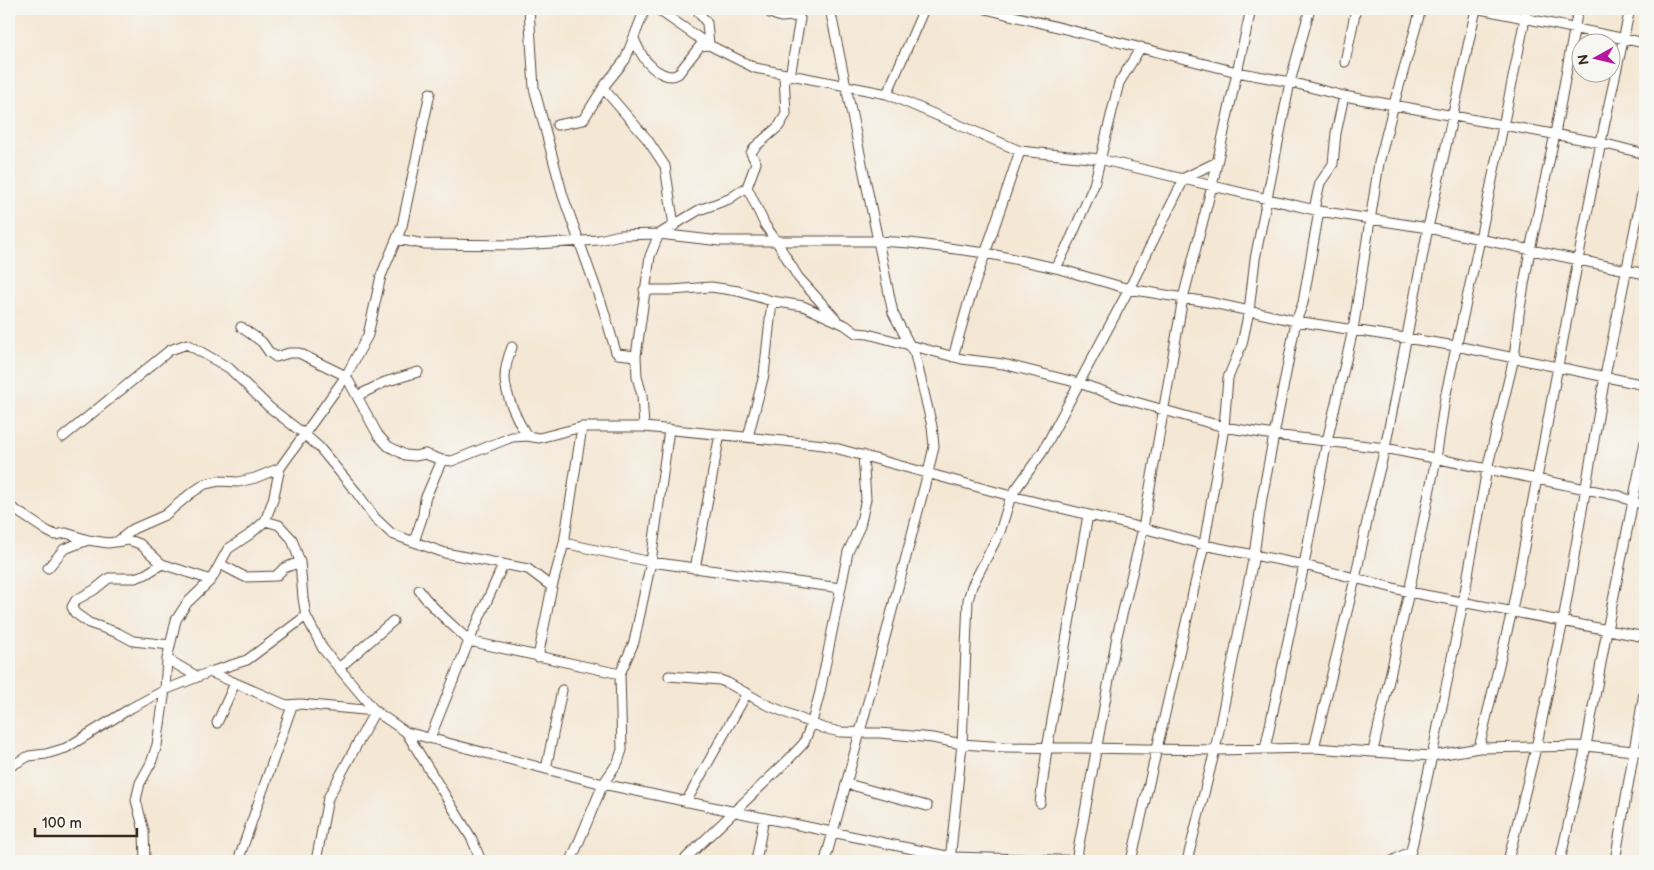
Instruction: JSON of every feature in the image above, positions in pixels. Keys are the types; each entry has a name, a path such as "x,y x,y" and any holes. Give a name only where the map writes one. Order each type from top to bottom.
{"street":[{"path":"529,9 534,88 563,196 603,308 616,352 618,354 636,356"},
{"path":"557,126 584,120 603,88 625,60 646,9"},
{"path":"657,9 709,45 743,64 787,75 887,94 1020,151 1099,159 1316,210 1428,228 1645,274"},
{"path":"698,9 698,13 707,23 709,45"},
{"path":"825,861 848,784 934,446 932,426 915,355 894,313 830,9"},
{"path":"887,94 924,9"},
{"path":"986,9 1237,72 1290,82 1344,96 1602,143 1645,154"},
{"path":"1076,861 1117,636 1142,528 1183,298 1212,186 1251,9"},
{"path":"1131,861 1204,545 1224,427 1228,378 1242,344 1249,311 1254,259 1290,82 1310,9"},
{"path":"1345,62 1356,9"},
{"path":"1265,749 1328,441 1354,330 1372,219 1377,172 1421,9"},
{"path":"1314,748 1355,579 1368,512 1385,448 1387,428 1407,339 1428,228 1476,9"},
{"path":"1480,9 1526,13 1575,30 1645,43"},
{"path":"1406,861 1411,851 1432,756 1487,470 1514,358 1519,314 1530,250 1555,134 1578,9"},
{"path":"1480,748 1512,611 1578,260 1630,9"},
{"path":"644,426 642,395 637,377 636,356 650,256 659,234 699,210 729,199 747,188 756,163 751,153 755,147 779,126 786,114 787,75 800,19 794,16 781,17 770,13"},
{"path":"1373,751 1409,592 1436,459 1445,398 1504,125 1526,13"},
{"path":"634,39 648,64 667,76 674,77 700,46 709,45"},
{"path":"1056,268 1094,185 1099,159 1120,83 1141,47"},
{"path":"603,88 647,139 665,166 674,226"},
{"path":"145,861 144,831 136,800 140,783 151,763 157,745 165,690 167,659 176,620 186,603 211,580 228,549 249,536 265,521 273,500 280,468 346,376 368,334 381,276 402,226 430,93"},
{"path":"1187,861 1214,750 1254,555 1262,498 1296,321 1303,303 1320,183 1333,164 1336,133 1344,96"},
{"path":"953,357 968,304 1020,151"},
{"path":"950,859 962,744 968,600 972,586 1000,532 1012,496 1043,451 1129,289 1182,180 1217,162"},
{"path":"1508,861 1536,748 1563,621 1605,376 1645,180"},
{"path":"747,188 765,224 798,277 839,323"},
{"path":"397,239 424,244 520,245 598,240 620,235 659,234 720,241 910,243 986,253 1056,268 1129,289 1296,321 1456,346 1645,385"},
{"path":"644,290 712,287 738,291 772,301 802,306 856,333 868,334 953,357 1003,364 1078,383 1125,399 1224,427 1385,448 1620,496 1633,502 1645,504"},
{"path":"748,437 764,375 772,301"},
{"path":"241,327 262,342 269,352 276,357 289,353 299,353 346,376 378,435 388,446 405,455 425,454 442,460 452,461 512,437 527,436 539,438 582,427 644,426 824,445 1204,545 1304,565 1409,592 1645,637"},
{"path":"63,437 170,350 186,344 229,368 269,407 304,434 334,464 375,518 392,534 445,553 528,569 552,587"},
{"path":"512,347 506,364 505,380 517,420 527,436"},
{"path":"357,396 385,382 418,372"},
{"path":"538,657 552,587 564,543 582,427"},
{"path":"571,861 603,784 618,762 622,750 620,674 634,642 651,562 669,429"},
{"path":"695,569 720,434"},
{"path":"1560,861 1586,746 1645,442"},
{"path":"683,861 804,743 812,722 848,552 860,526 866,499 863,455"},
{"path":"414,542 423,514 425,499 442,460"},
{"path":"118,541 132,529 165,515 205,484 219,480 238,482 255,478 280,468"},
{"path":"14,509 56,535 66,534 108,543 129,540 140,544 162,564 211,580"},
{"path":"1040,803 1047,749 1088,515"},
{"path":"265,521 279,524 292,539 300,562 306,616 323,649 375,711 406,732 603,784 833,832 950,859 1094,861"},
{"path":"48,568 64,549 88,540"},
{"path":"564,543 651,562 840,588"},
{"path":"220,564 242,576 276,576 284,568 300,562"},
{"path":"162,564 146,574 135,578 109,578 94,590 76,600 72,608 81,618 89,623 118,633 133,641 170,645"},
{"path":"430,738 469,641 503,565"},
{"path":"419,590 440,616 469,641 620,674"},
{"path":"9,767 29,756 46,754 66,748 165,690 247,660 306,616"},
{"path":"339,668 393,621"},
{"path":"167,659 198,677"},
{"path":"210,672 286,705 300,704 375,711"},
{"path":"670,676 720,680 765,704 823,728 840,732 933,738 962,744 1047,749 1214,750 1314,748 1432,756 1480,748 1586,746 1645,751"},
{"path":"217,723 235,683"},
{"path":"1615,861 1645,687"},
{"path":"546,769 562,690"},
{"path":"686,802 747,693"},
{"path":"238,861 292,706"},
{"path":"316,861 328,798 375,711"},
{"path":"406,732 472,838 481,861"},
{"path":"848,784 927,806"},
{"path":"756,861 764,818"},
{"path":"1392,861 1411,851"}]}
